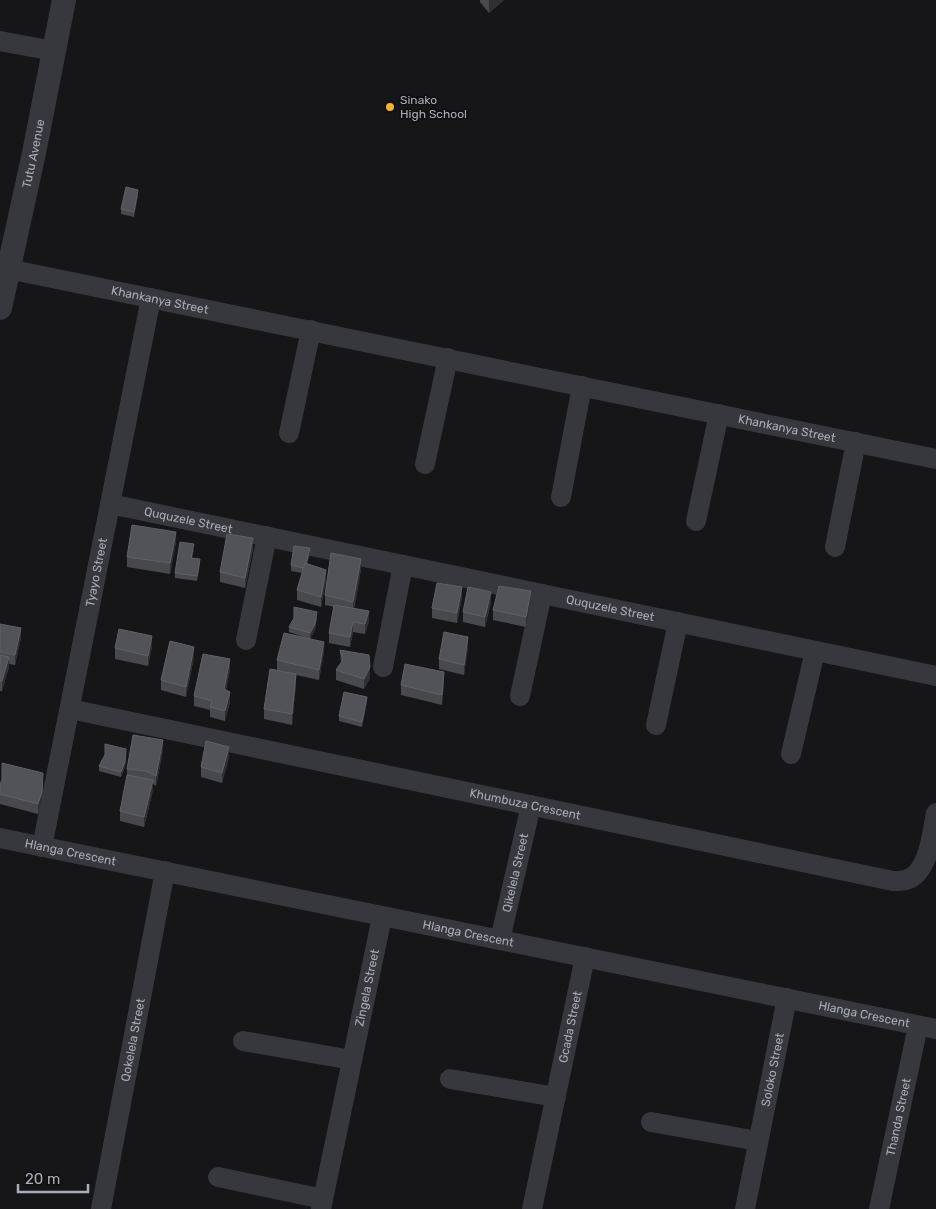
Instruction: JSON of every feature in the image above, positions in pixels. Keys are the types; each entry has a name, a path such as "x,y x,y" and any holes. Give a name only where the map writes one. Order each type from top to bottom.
{"street":[{"name":"Tutu Avenue","path":"0,308 34,153 64,0"},
{"path":"0,41 54,52"},
{"name":"Khankanya Street","path":"8,269 936,459"},
{"name":"Tyayo Street","path":"42,847 152,298"},
{"path":"289,433 311,330"},
{"path":"425,464 448,358"},
{"path":"561,498 582,386"},
{"path":"696,521 719,414"},
{"path":"835,547 856,442"},
{"name":"Ququzele Street","path":"110,504 936,676"},
{"path":"246,640 267,536"},
{"path":"383,667 403,565"},
{"path":"520,696 542,594"},
{"path":"656,725 678,622"},
{"path":"790,754 815,651"},
{"name":"Khumbuza Crescent","path":"70,709 894,881 906,880 913,876 926,859 936,813"},
{"name":"Qikelela Street","path":"500,940 531,805"},
{"name":"Hlanga Crescent","path":"0,838 927,1028"},
{"name":"Qokelela Street","path":"101,1209 165,871"},
{"name":"Zingela Street","path":"218,1177 322,1204 382,917"},
{"name":"Gcada Street","path":"532,1209 585,957"},
{"name":"Soloko Street","path":"745,1209 787,998"},
{"name":"Thanda Street","path":"879,1209 927,1028"},
{"path":"243,1041 352,1060"},
{"path":"450,1079 556,1097"},
{"path":"651,1122 758,1141"}],"building":[{"path":"126,187 138,190 134,212 121,209"},
{"path":"132,525 176,532 170,563 127,557"},
{"path":"227,534 253,538 245,578 220,572"},
{"path":"180,542 194,544 191,558 200,559 197,576 175,573"},
{"path":"294,546 310,548 306,564 303,568 291,565"},
{"path":"331,553 361,559 353,602 325,595"},
{"path":"305,563 326,570 321,597 297,590"},
{"path":"437,583 462,587 457,613 432,608"},
{"path":"499,586 531,591 526,617 493,610"},
{"path":"468,587 491,592 485,617 463,612"},
{"path":"334,605 369,611 365,624 353,622 350,637 329,633"},
{"path":"294,607 317,612 315,624 310,633 289,627 294,618"},
{"path":"0,624 21,628 15,655 0,652"},
{"path":"119,629 152,636 148,656 115,648"},
{"path":"444,632 468,637 464,665 439,659"},
{"path":"284,633 324,642 319,670 277,660"},
{"path":"170,641 194,647 186,687 161,680"},
{"path":"340,650 369,655 370,667 364,679 336,670 343,660"},
{"path":"203,654 230,659 224,689 230,692 225,711 210,707 212,701 194,696"},
{"path":"0,655 9,657 2,681 0,681"},
{"path":"405,664 444,672 442,695 401,685"},
{"path":"270,669 296,674 292,714 264,709"},
{"path":"344,692 367,697 362,722 339,716"},
{"path":"133,735 163,740 156,776 146,771 127,769"},
{"path":"206,741 229,747 222,773 201,767"},
{"path":"105,744 126,749 125,762 121,772 99,766 105,755"},
{"path":"2,763 43,773 42,792 38,804 0,794"},
{"path":"127,775 153,780 144,817 120,811"}],"place":[{"name":"Sinako High School","path":"390,107"}]}
